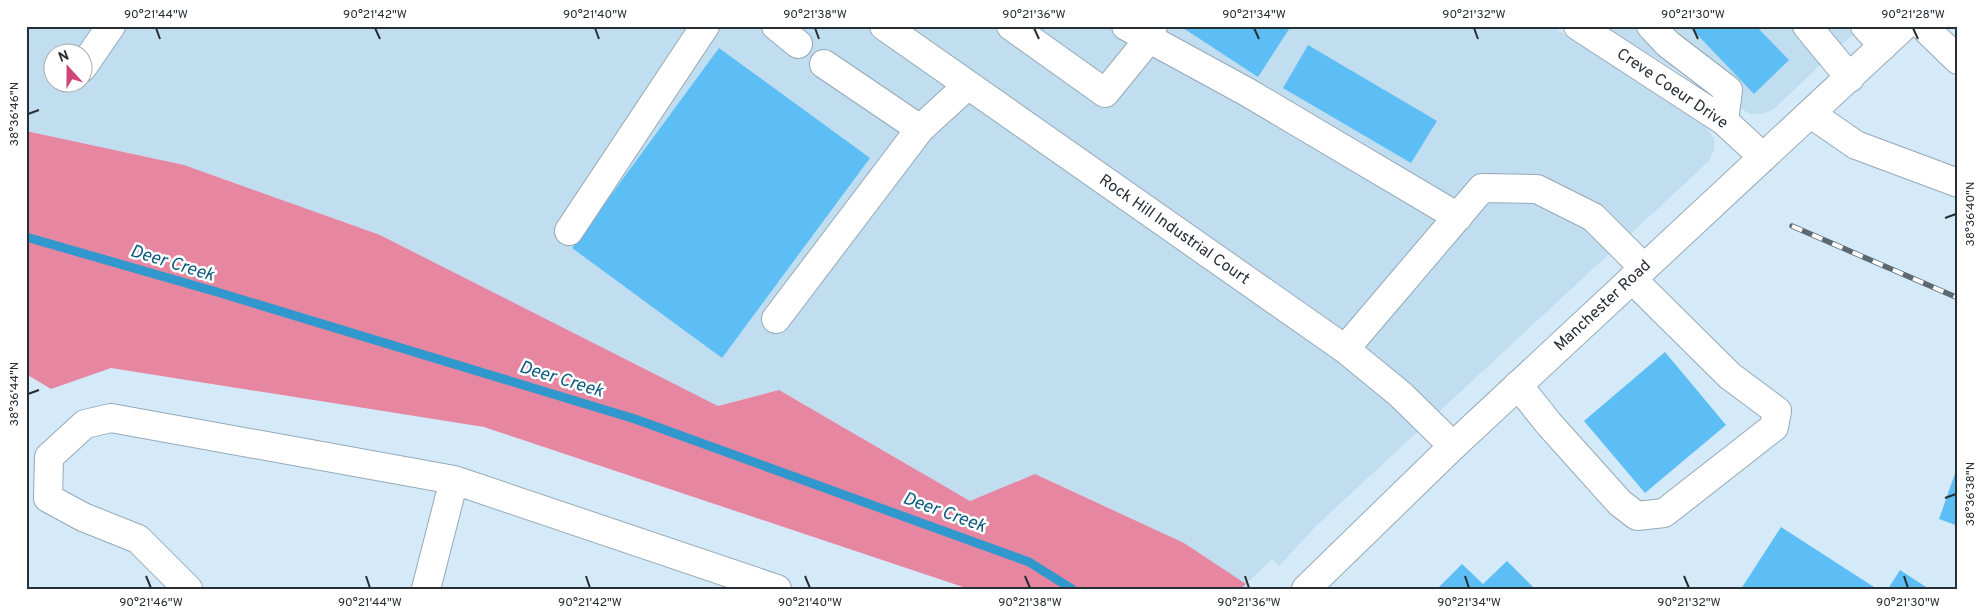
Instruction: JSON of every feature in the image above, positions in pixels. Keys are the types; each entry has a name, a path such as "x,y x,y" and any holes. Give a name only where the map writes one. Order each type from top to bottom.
{"street":[{"path":"92,53 111,26"},
{"path":"569,231 704,26"},
{"path":"776,26 798,44"},
{"name":"Rock Hill Industrial Court","path":"884,26 1345,350 1400,394 1453,446"},
{"path":"1011,26 1105,93 1143,30 1458,218"},
{"name":"Creve Coeur Drive","path":"1578,26 1724,121 1763,157"},
{"path":"1651,26 1668,44 1728,90 1724,121"},
{"path":"1806,26 1850,78"},
{"path":"1865,26 1883,46"},
{"name":"Manchester Road","path":"1306,589 1453,446 1904,26"},
{"path":"1923,26 1958,60"},
{"path":"824,64 920,129"},
{"path":"776,319 920,129 968,86"},
{"path":"1811,114 1856,145 1958,183"},
{"path":"1345,350 1482,188 1537,188 1594,217 1638,274 1730,376 1777,411 1774,427 1664,513 1637,516 1620,503 1549,424 1518,386"},
{"path":"188,589 138,539 83,517 48,498 49,458 85,424 110,418 454,480 777,589"},
{"path":"426,589 454,480"}],"shaded area":[{"path":"26,26 1552,26 1707,128 1714,139 1714,150 1709,161 1316,526 1279,566 1272,559 1246,584 1184,543 1035,474 970,501 779,390 718,406 380,235 184,165 26,131"},
{"path":"1602,26 1846,26 1853,34 1774,109 1762,114 1750,114"},
{"path":"26,131 184,165 380,235 718,406 779,390 970,501 1035,474 1184,543 1246,584 1241,589 969,589 484,427 111,368 51,389 26,374"}],"building":[{"path":"1180,26 1291,26 1258,77"},
{"path":"1689,26 1756,26 1789,60 1754,94"},
{"path":"1308,45 1437,121 1411,163 1283,88"},
{"path":"719,48 870,158 722,358 572,248"},
{"path":"1665,352 1726,425 1645,493 1584,421"},
{"path":"1958,465 1958,526 1939,519"},
{"path":"1781,527 1877,589 1741,589"},
{"path":"1507,561 1535,589 1437,589 1462,564 1483,584"},
{"path":"1900,570 1929,589 1888,589"}],"waterway":[{"name":"Deer Creek","path":"26,237 217,292 635,419 1029,562 1072,589"}],"railway":[{"path":"1792,226 1958,298"}]}
